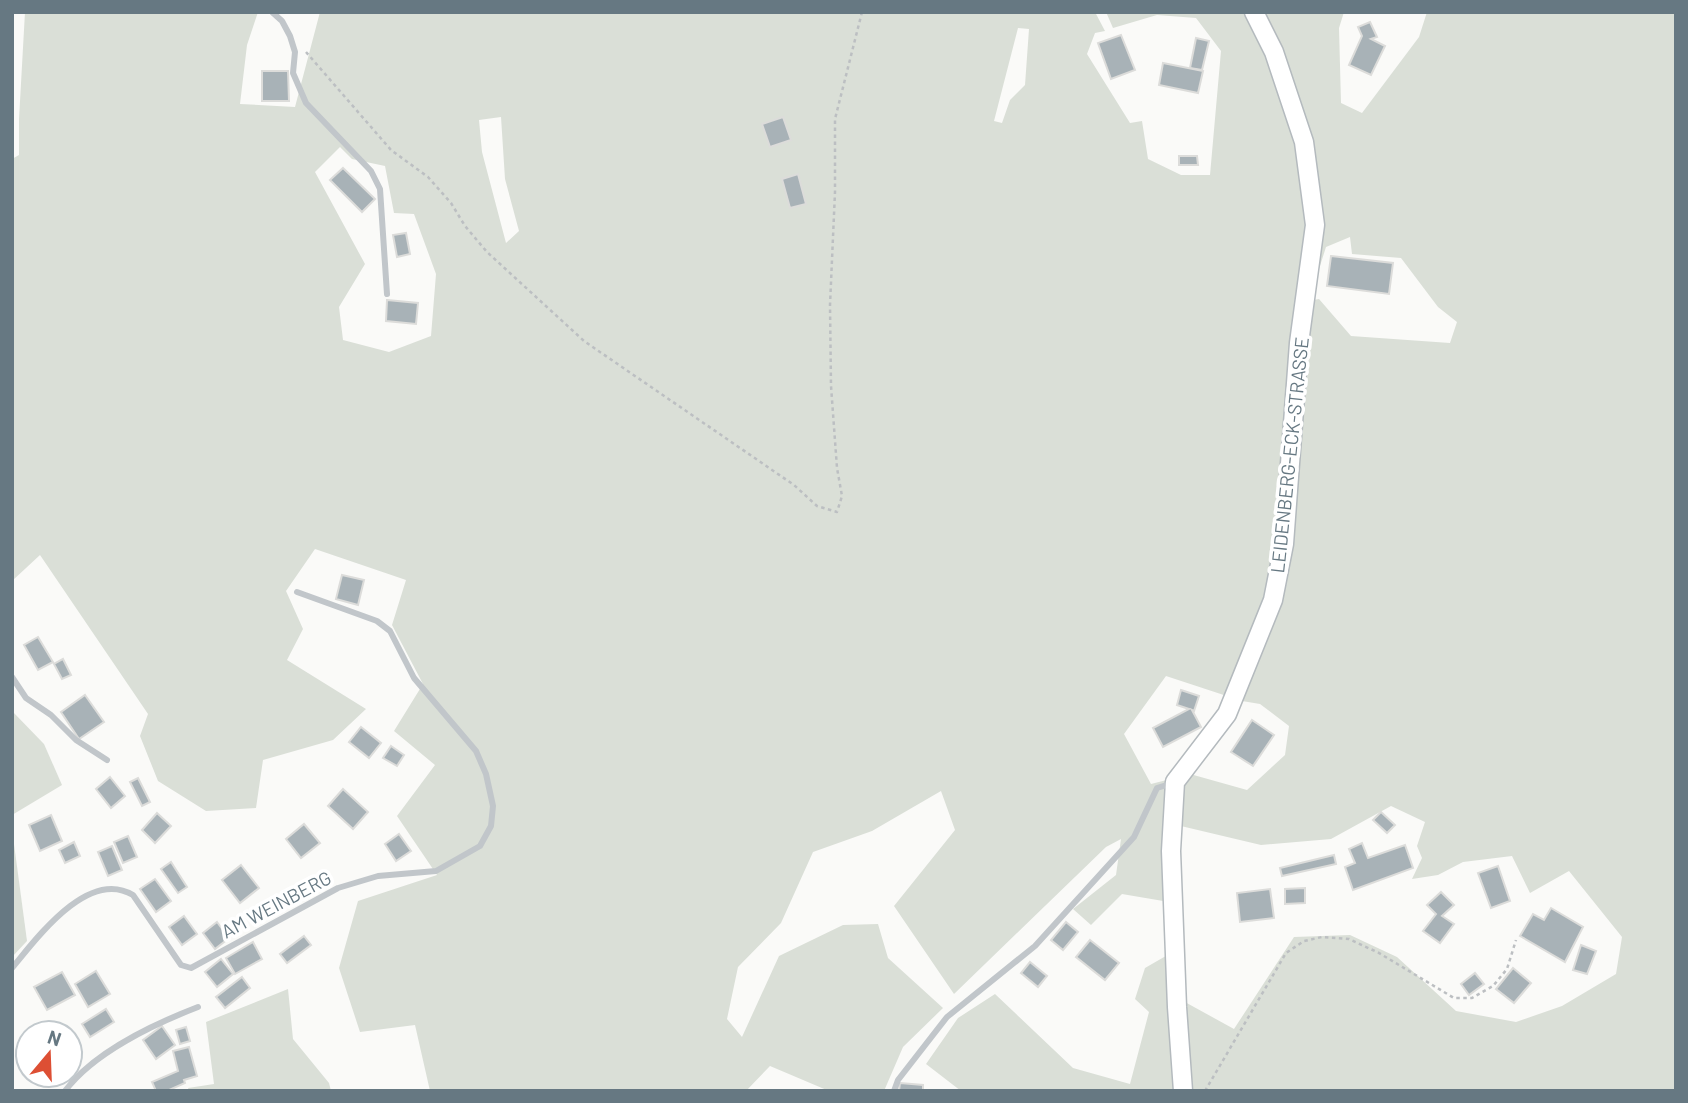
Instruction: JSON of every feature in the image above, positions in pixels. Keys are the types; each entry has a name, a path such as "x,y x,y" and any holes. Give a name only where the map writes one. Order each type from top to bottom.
{"street":[{"name":"LEIDENBERG-ECK-STRASSE","path":"1175,782 1227,714 1273,600 1284,544 1299,343 1315,225 1304,142 1274,52 1254,12"},
{"path":"1175,782 1171,850 1177,1007 1184,1091"}],"lane":[{"path":"272,12 282,21 290,36 295,52 293,73 306,103 371,171 380,189 387,294"},
{"name":"AM WEINBERG","path":"12,968 64,909 83,897 101,891 123,889 133,895 181,965 191,968 338,888 378,876 436,871 480,846 491,826 493,806 476,751 414,678 390,631 377,621 297,592"},
{"path":"12,677 26,698 51,715 76,740 107,760"},
{"path":"894,1091 898,1080 947,1017 1035,946 1134,837 1157,788 1175,782"},
{"path":"65,1091 83,1069 157,1023 198,1007"}],"path":[{"path":"290,36 391,150 428,177 487,252 584,341 794,485 817,506 837,512 842,496 837,468 831,386 835,118 862,12"},
{"path":"1205,1091 1286,953 1304,941 1322,937 1349,939 1379,953 1454,998 1472,998 1493,986 1507,969 1516,940"}],"shaded area":[{"path":"25,12 258,12 247,45 240,104 295,107 320,12 1095,12 1105,31 1095,33 1087,54 1130,123 1142,121 1148,159 1181,175 1210,175 1221,51 1196,18 1157,15 1113,28 1106,12 1344,12 1339,28 1341,103 1362,113 1419,37 1427,12 1676,12 1676,1091 961,1091 926,1064 958,1018 995,994 1073,1068 1130,1084 1149,1012 1135,999 1145,968 1171,953 1174,996 1234,1029 1294,937 1350,935 1397,957 1456,1011 1516,1022 1562,1006 1616,974 1622,937 1569,871 1530,893 1512,856 1463,862 1438,875 1412,879 1422,858 1417,846 1425,822 1391,806 1331,839 1261,845 1164,822 1162,861 1169,902 1122,894 1091,925 1073,909 1116,875 1121,839 1106,847 954,994 894,906 955,830 941,791 872,831 813,852 781,923 738,967 727,1019 742,1037 779,956 843,925 878,924 888,958 943,1008 903,1047 884,1091 829,1091 770,1066 746,1091 430,1091 415,1025 360,1032 339,968 358,901 437,875 397,816 435,765 394,731 423,684 392,625 406,580 315,549 286,591 303,629 287,660 366,709 333,740 263,760 256,808 206,811 158,781 140,736 148,714 40,555 12,581 12,159 19,155","holes":["1018,28 1029,29 1025,85 1010,100 1002,123 994,121","501,117 505,179 519,231 506,243 482,152 479,120","340,147 352,159 385,166 394,213 414,214 436,274 431,336 389,352 343,340 339,307 365,264 315,172","1350,237 1352,254 1401,258 1438,307 1457,322 1450,343 1351,336 1319,299 1308,301 1312,271 1319,269 1326,247","1166,676 1242,701 1260,704 1289,726 1285,755 1247,790 1190,774 1151,784 1124,734"]},
{"path":"12,711 44,744 62,785 12,815"},
{"path":"12,829 27,941 12,957"},
{"path":"288,989 293,1039 329,1083 331,1091 189,1091 188,1088 214,1084 206,1022"}],"building":[{"path":"1370,22 1377,37 1371,39 1385,46 1371,75 1349,65 1362,36 1358,27"},
{"path":"1121,35 1135,70 1111,79 1098,43"},
{"path":"1196,38 1209,41 1202,70 1190,68"},
{"path":"1163,63 1203,71 1198,93 1159,85"},
{"path":"262,71 288,71 289,101 262,101"},
{"path":"783,117 791,140 770,147 762,124"},
{"path":"1179,156 1197,156 1198,165 1179,165"},
{"path":"343,168 375,199 362,212 330,180"},
{"path":"798,174 806,204 790,208 782,179"},
{"path":"406,233 410,254 397,257 393,235"},
{"path":"1331,256 1393,263 1389,294 1327,286"},
{"path":"387,300 418,303 416,324 386,321"},
{"path":"342,575 364,580 358,605 336,599"},
{"path":"38,637 53,662 38,670 24,645"},
{"path":"63,659 71,675 62,679 54,664"},
{"path":"1181,690 1199,696 1194,711 1192,710 1201,727 1163,747 1153,728 1189,709 1177,705"},
{"path":"85,695 104,722 79,739 61,712"},
{"path":"1252,720 1274,735 1253,766 1231,752"},
{"path":"361,727 381,743 369,758 349,742"},
{"path":"391,746 404,755 397,766 383,758"},
{"path":"110,777 125,796 111,808 96,789"},
{"path":"138,778 150,802 142,806 130,782"},
{"path":"343,789 368,812 353,829 328,806"},
{"path":"1381,812 1395,825 1387,833 1373,820"},
{"path":"157,813 171,826 155,843 142,830"},
{"path":"51,815 62,841 40,851 29,825"},
{"path":"304,824 320,843 301,858 286,839"},
{"path":"399,834 411,851 396,861 385,844"},
{"path":"128,836 137,857 123,863 114,842"},
{"path":"74,842 80,856 65,863 59,850"},
{"path":"1362,843 1368,858 1405,845 1413,868 1353,890 1345,867 1355,863 1349,849"},
{"path":"112,846 122,870 108,876 98,852"},
{"path":"1334,855 1336,864 1282,876 1280,868"},
{"path":"171,862 187,887 178,893 161,869"},
{"path":"241,865 259,888 240,903 222,880"},
{"path":"1498,866 1510,901 1491,908 1478,873"},
{"path":"155,879 171,901 156,912 140,889"},
{"path":"1305,888 1305,903 1285,904 1285,889"},
{"path":"1270,889 1274,918 1240,922 1237,893"},
{"path":"1441,892 1454,905 1442,916 1454,924 1440,943 1423,931 1436,914 1427,905"},
{"path":"1551,908 1583,927 1565,962 1520,936 1533,914 1544,920"},
{"path":"184,916 197,934 182,945 169,927"},
{"path":"217,922 229,938 215,949 203,933"},
{"path":"1066,922 1078,932 1063,950 1051,940"},
{"path":"304,936 311,945 287,963 280,954"},
{"path":"1090,940 1119,963 1105,980 1076,957"},
{"path":"253,942 262,959 235,974 226,958"},
{"path":"1581,945 1596,951 1587,974 1573,970"},
{"path":"221,959 233,974 217,987 205,972"},
{"path":"1030,962 1047,976 1038,987 1021,973"},
{"path":"1513,968 1531,983 1514,1003 1496,989"},
{"path":"96,971 110,994 88,1007 75,984"},
{"path":"62,972 75,995 47,1010 34,987"},
{"path":"1475,973 1484,984 1469,995 1461,984"},
{"path":"242,977 250,988 225,1008 216,997"},
{"path":"106,1009 114,1022 90,1037 84,1023"},
{"path":"162,1026 175,1045 156,1059 143,1040"},
{"path":"186,1027 190,1041 180,1044 176,1030"},
{"path":"189,1047 197,1076 184,1080 185,1083 167,1091 156,1091 152,1082 178,1071 173,1051"},
{"path":"900,1083 923,1085 923,1091 899,1091"}]}
